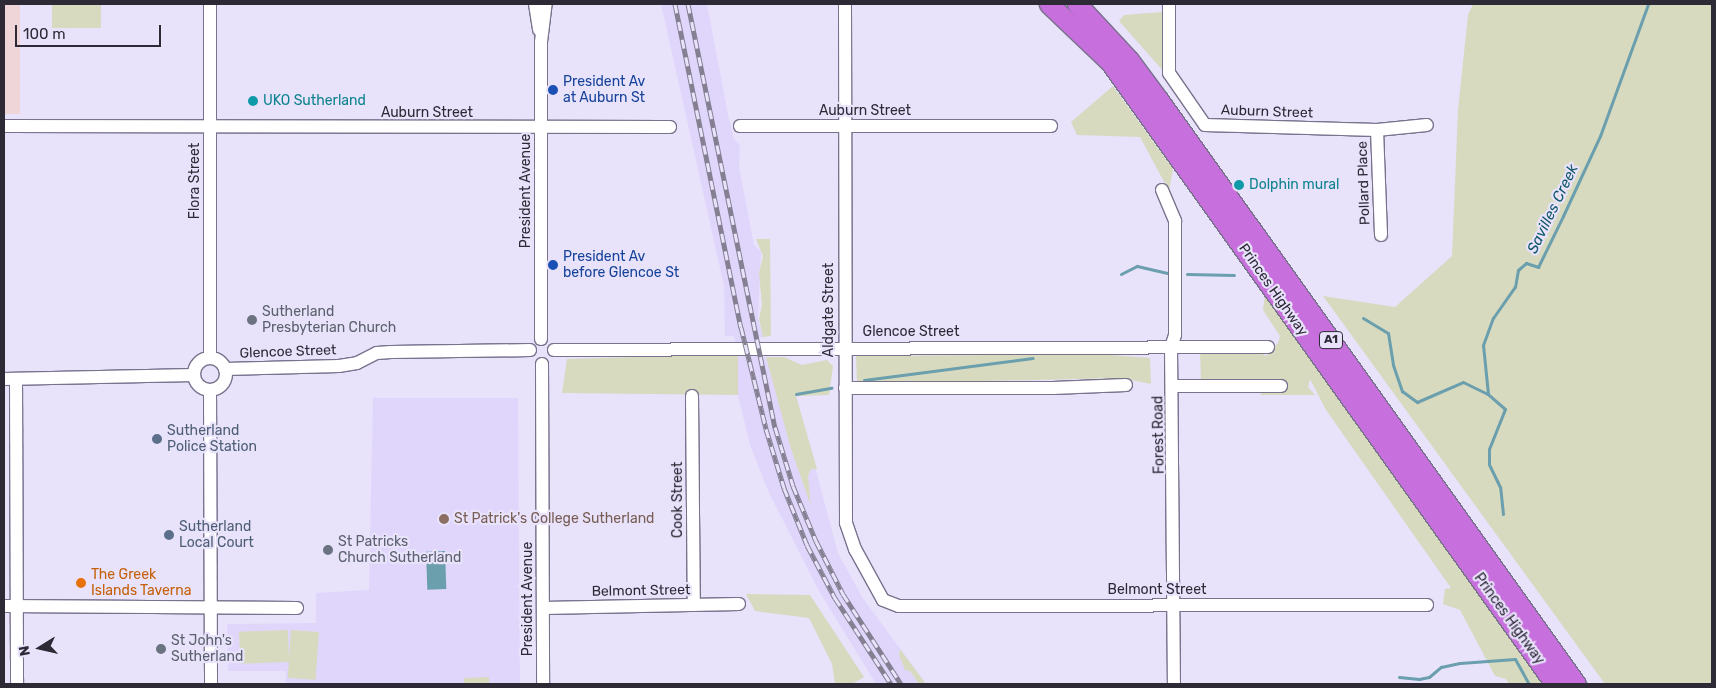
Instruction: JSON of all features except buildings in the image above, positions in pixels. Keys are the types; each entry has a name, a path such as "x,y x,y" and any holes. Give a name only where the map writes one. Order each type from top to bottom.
{"highway":[{"name":"Princes Highway","path":"1049,4 1110,62 1555,684"},
{"name":"Princes Highway","path":"1077,4 1129,60 1158,99 1576,684"}],"street":[{"name":"Flora Street","path":"210,4 210,358"},
{"name":"President Avenue","path":"535,4 541,42"},
{"name":"President Avenue","path":"541,340 541,42 546,4"},
{"name":"Aldgate Street","path":"845,4 844,348 846,524 877,594 888,604"},
{"name":"Auburn Street","path":"1169,5 1169,73 1205,124 1377,130 1427,126"},
{"name":"Auburn Street","path":"4,126 210,128 670,127"},
{"name":"Auburn Street","path":"740,126 1051,126"},
{"name":"Pollard Place","path":"1377,130 1381,235"},
{"name":"Forest Road","path":"1162,190 1175,221 1174,335 1171,346 1173,386 1174,684"},
{"path":"541,340 550,342 554,350 552,359 542,364 532,358 530,350 533,343 541,340"},
{"name":"Glencoe Street","path":"554,350 1268,347"},
{"name":"Glencoe Street","path":"225,369 339,366 356,363 377,353 391,352 530,350"},
{"path":"210,358 219,361 225,369 223,384 210,390 198,384 194,375 200,362 210,358"},
{"name":"President Avenue","path":"542,364 543,684"},
{"path":"17,684 17,606 10,379 194,375"},
{"path":"845,388 1044,388 1126,385"},
{"path":"1173,386 1281,386"},
{"path":"210,390 211,684"},
{"name":"Cook Street","path":"692,396 694,604"},
{"name":"Belmont Street","path":"543,608 739,604"},
{"name":"Belmont Street","path":"888,604 1426,605"},
{"path":"4,606 297,608"}],"shaded area":[{"path":"4,4 20,4 20,114 4,114"},
{"path":"661,4 707,4 728,115 734,139 740,145 739,167 754,245 761,252 758,318 763,337 757,338 762,357 766,357 796,396 838,553 862,597 926,684 876,684 819,591 769,493 750,445 738,395 738,354 734,336 725,336 724,286"},
{"name":"St Patrick's College Sutherland","path":"373,398 518,398 520,684 286,684 286,671 228,671 227,624 316,623 316,593 369,590"}],"green space":[{"path":"52,4 101,4 101,28 52,28"},
{"path":"1473,4 1712,4 1712,684 1605,684 1323,296 1395,307 1452,256 1458,110 1468,15"},
{"path":"1162,12 1165,73 1119,21 1124,15"},
{"path":"1113,86 1173,169 1169,191 1140,137 1077,135 1071,122"},
{"path":"756,239 770,239 771,336 763,337 759,319 762,305 759,273 763,256"},
{"path":"1265,293 1543,684 1509,684 1506,679 1495,676 1460,610 1443,604 1445,589 1451,588 1326,410 1310,379 1308,387 1315,395 1260,395 1265,389 1289,388 1285,383 1201,382 1200,352 1255,350 1266,356 1278,343 1280,336 1263,310"},
{"path":"738,354 738,395 562,393 567,359"},
{"path":"1097,354 1150,358 1151,384 1121,378 857,384 856,356"},
{"path":"766,357 784,357 802,365 827,360 833,366 829,395 796,396 817,469 811,469 808,476 811,506 791,449"},
{"path":"746,594 810,595 864,677 852,684 835,684 832,664 809,618 755,611"},
{"path":"288,630 289,662 240,664 239,632"},
{"path":"291,630 319,632 316,680 288,678"},
{"path":"900,649 926,684 919,684 910,671 905,670 899,655"},
{"path":"489,677 489,684 464,684 464,678"}],"water":[{"path":"445,551 446,589 427,590 426,552"}],"waterway":[{"name":"Savilles Creek","path":"1503,514 1500,487 1489,464 1489,449 1505,409 1488,394 1483,345 1493,318 1515,287 1518,270 1526,263 1538,267 1563,216 1600,136 1648,4"},
{"path":"1121,274 1137,266 1167,273"},
{"path":"1187,274 1234,275"},
{"path":"1363,318 1388,333 1393,365 1402,391 1417,402 1463,382 1488,394"},
{"path":"864,380 1033,358"},
{"path":"796,394 831,388"},
{"path":"1399,677 1419,679 1429,677 1441,667 1460,663 1515,659 1529,684"}],"railway":[{"path":"675,4 741,327 766,429 784,488 807,545 835,598 891,684"},
{"path":"688,4 775,427 793,486 816,541 843,594 901,684"}],"place":[{"name":"President Av at Auburn St","path":"553,90"},
{"name":"UKO Sutherland","path":"253,101"},
{"name":"Dolphin mural","path":"1239,185"},
{"name":"President Av before Glencoe St","path":"553,265"},
{"name":"Sutherland Presbyterian Church","path":"252,320"},
{"name":"Sutherland Police Station","path":"157,439"},
{"name":"St Patrick's College Sutherland","path":"444,519"},
{"name":"Sutherland Local Court","path":"169,535"},
{"name":"St Patricks Church Sutherland","path":"328,550"},
{"name":"The Greek Islands Taverna","path":"81,583"},
{"name":"St John's Sutherland","path":"161,649"}]}
